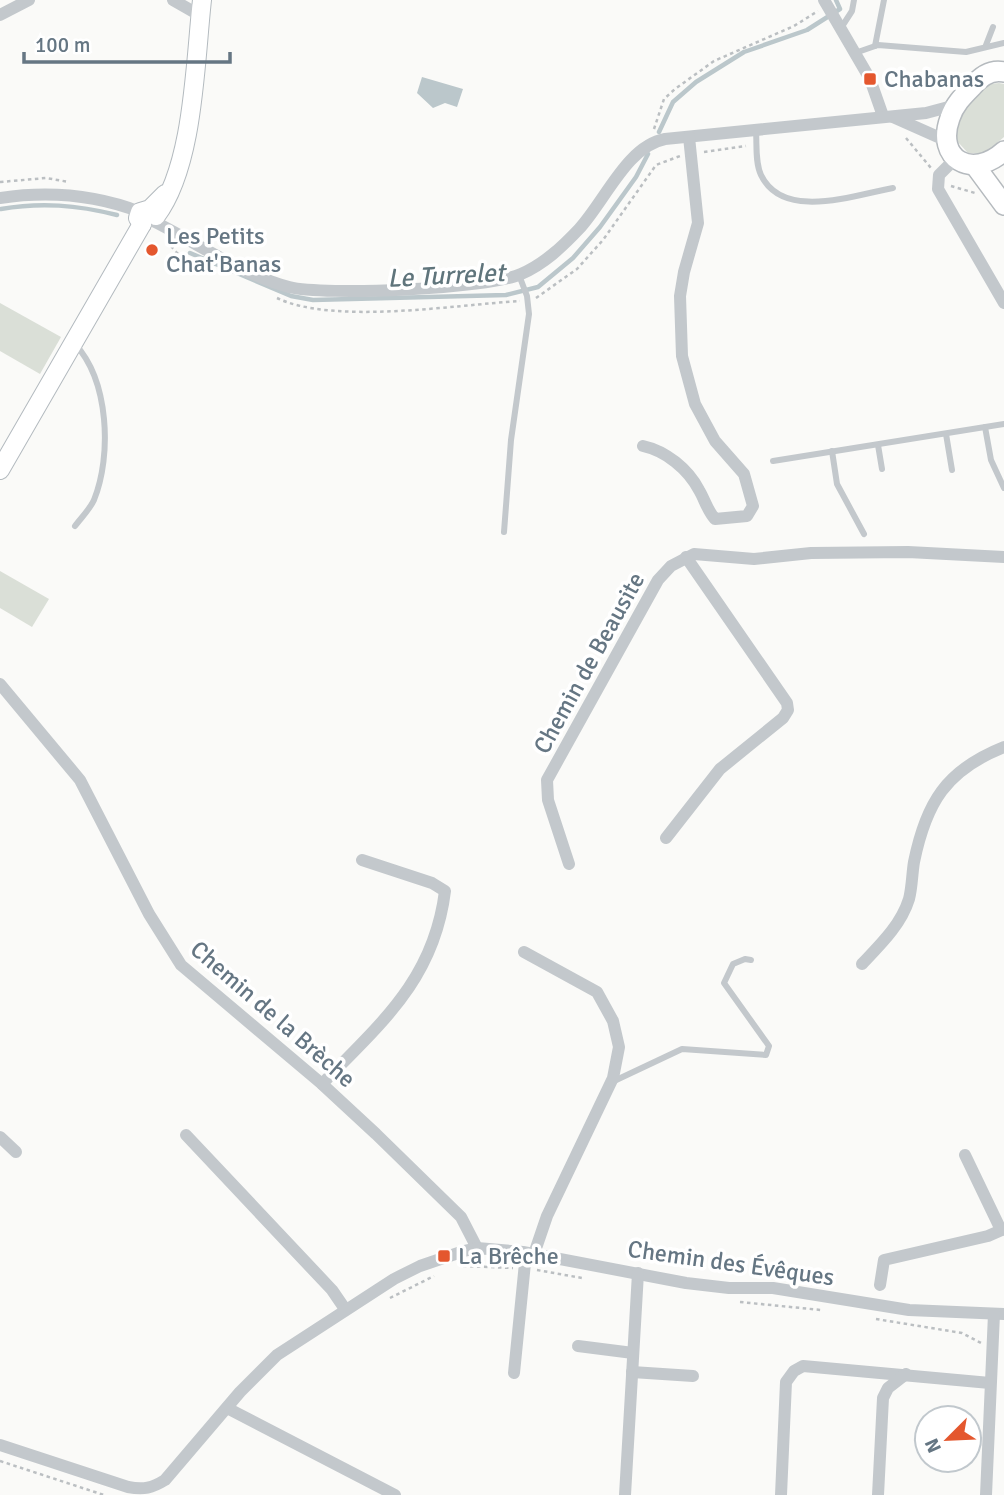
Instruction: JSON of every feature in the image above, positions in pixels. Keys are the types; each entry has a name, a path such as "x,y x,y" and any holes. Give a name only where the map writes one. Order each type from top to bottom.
{"main road":[{"path":"999,197 976,167 951,150 948,124 956,105 979,78 992,72 1004,72"},
{"path":"976,167 1004,152 1004,169"}],"street":[{"path":"0,15 29,0"},
{"path":"0,470 149,217 174,184 185,147 202,8 173,0"},
{"path":"831,13 888,116 951,150 939,175 940,195 1004,303"},
{"path":"0,198 48,194 108,202 149,217 241,268 290,287 314,290 483,285 521,279 546,260 579,229 634,156 649,144 690,137 926,113 956,105"},
{"path":"643,446 654,449 679,465 699,490 715,519 747,516 753,506 744,474 715,441 705,424 695,404 682,356 680,296 698,223 690,137"},
{"path":"666,838 720,769 783,718 788,710 787,703 686,557 694,554 754,559 811,553 908,552 1004,557"},
{"name":"Chemin de Beausite","path":"569,864 548,800 547,780 658,580 671,566 686,557"},
{"name":"Chemin de la Brèche","path":"0,684 80,780 149,914 181,965 322,1084 461,1217 477,1248"},
{"path":"862,964 901,918 910,897 917,846 929,808 942,788 964,767 1004,747"},
{"path":"322,1084 403,1000 422,965 443,903 445,891 432,883 362,860"},
{"path":"514,1373 525,1269 547,1216 611,1083 619,1047 613,1021 597,992 524,952"},
{"path":"186,1135 332,1290 345,1309"},
{"path":"0,1137 16,1152"},
{"path":"880,1284 884,1260 975,1239 1002,1229 965,1155"},
{"name":"Chemin des Évêques","path":"0,1445 128,1488 143,1490 165,1480 277,1355 345,1309 420,1266 477,1248 530,1254 729,1288 773,1287 909,1310 999,1314"},
{"path":"625,1495 638,1273"},
{"path":"986,1495 990,1383 999,1314"},
{"path":"578,1346 633,1353"},
{"path":"780,1495 786,1382 794,1371 803,1366 815,1364 990,1383"},
{"path":"632,1372 693,1376"},
{"path":"878,1495 883,1398 888,1388 906,1374"},
{"path":"227,1408 395,1495"}],"lane":[{"path":"831,13 852,11 855,0"},
{"path":"875,46 884,0"},
{"path":"986,45 993,27"},
{"path":"855,53 875,46 966,52 986,45 1004,43"},
{"path":"756,131 761,176 772,190 784,198 812,202 893,188"},
{"path":"504,532 511,440 529,314 521,279"},
{"path":"75,344 96,380 104,439 102,471 93,502 75,526"},
{"path":"772,461 1004,424"},
{"path":"985,427 991,460 1004,488"},
{"path":"946,434 952,470"},
{"path":"878,445 883,469"},
{"path":"832,451 837,484 864,534"},
{"path":"611,1083 682,1049 765,1055 769,1046 724,984 733,964 745,959 751,960"}],"path":[{"path":"649,144 664,99 675,89 714,61 831,13"},
{"path":"903,134 939,175"},
{"path":"527,298 577,269 603,240 656,165 691,153"},
{"path":"0,182 46,178 73,182"},
{"path":"950,186 999,197"},
{"path":"455,1267 476,1265 525,1269 589,1279"},
{"path":"385,1301 436,1276"},
{"path":"732,1301 834,1312"},
{"path":"872,1318 962,1333 985,1347"},
{"path":"0,1461 104,1495"}],"shaded area":[{"path":"422,77 463,89 457,107 445,103 433,108 417,93"},
{"path":"1004,84 1004,137 984,154 968,153 957,141 962,113 982,89"},
{"path":"0,303 61,337 40,374 0,351"},
{"path":"0,571 49,599 32,627 0,608"}],"waterway":[{"name":"Le Turrelet","path":"659,132 673,102 696,82 744,52 807,30 840,9 836,0"},
{"name":"Le Turrelet","path":"190,253 291,296 313,300 506,295 538,287 573,258 600,227 636,177 648,154"},
{"name":"Le Turrelet","path":"1,209 59,206 117,215"}],"place":[{"name":"Chabanas","path":"870,79"},
{"name":"Les Petits Chat'Banas","path":"152,250"},
{"name":"La Brêche","path":"444,1256"}]}
